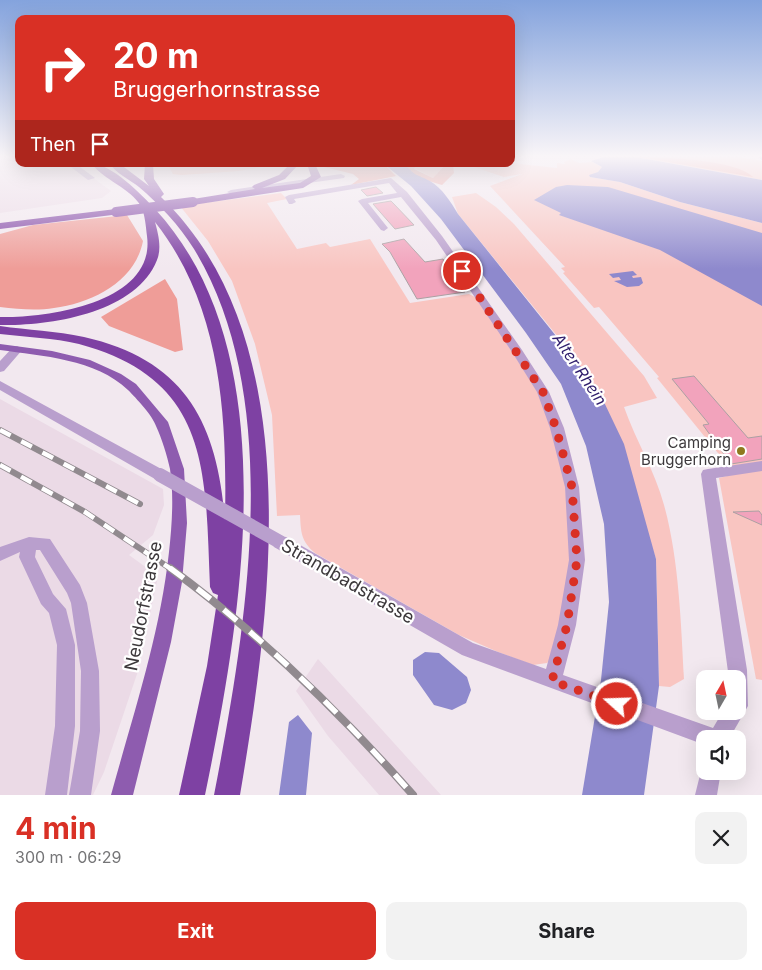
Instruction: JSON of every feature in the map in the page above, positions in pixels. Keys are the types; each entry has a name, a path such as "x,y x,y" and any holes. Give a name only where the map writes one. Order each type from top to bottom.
{"highway":[{"path":"134,194 146,204 174,238 201,288 213,318 226,372 232,418 234,471 232,544 223,631 192,795"},
{"path":"152,194 168,210"},
{"path":"158,194 206,261 225,298 246,366 256,433 258,551 254,603 247,669 227,795"},
{"path":"191,200 221,194"},
{"path":"0,228 114,210 242,194"},
{"path":"0,321 28,322 70,314 107,300 133,283 149,264 154,250 146,204"},
{"path":"0,221 114,210"},
{"path":"0,330 71,339 115,351 148,368 163,379 182,398 202,432 211,468 223,631"}],"main road":[{"name":"Neudorfstrasse","path":"0,347 71,357 103,369 122,379 134,388 154,410 166,431 175,455 180,487 176,570 157,659 122,795"},
{"name":"Neudorfstrasse","path":"115,795 126,774"}],"street":[{"path":"292,202 288,197 306,194"},
{"path":"384,228 362,201 403,194"},
{"path":"404,194 439,238 518,352 543,392 556,428 572,487 577,560 558,683"},
{"path":"0,368 17,349"},
{"name":"Strandbadstrasse","path":"0,384 468,649 696,732"},
{"path":"738,670 708,474 762,466"},
{"path":"29,543 27,557 47,599 57,609 66,645 66,726 56,795"},
{"path":"0,554 29,543 44,544 64,573 78,603 90,671 90,731 80,795"},
{"path":"706,795 709,780"}],"shaded area":[{"path":"0,194 107,194 102,198 0,213"},
{"path":"282,194 287,199 267,203 297,249 326,243 330,247 370,239 410,303 469,294 477,298 539,393 564,470 572,573 555,655 547,663 533,665 459,635 315,553 304,540 300,515 277,516 272,415 255,344 232,281 208,241 180,206"},
{"path":"478,194 496,207 514,224 644,376 657,398 624,407 660,492 673,547 682,636 684,679 670,687 659,686 656,559 603,400 567,348 458,214 452,197"},
{"path":"498,194 656,194 762,223 762,680 756,679 719,478 735,474 657,378 659,377 599,307 594,308 563,273 565,272 561,268 565,267"},
{"path":"127,215 143,241 131,268 110,288 83,301 54,308 34,310 0,307 0,234 33,225"},
{"path":"165,279 177,299 183,350 175,352 109,326 101,317"},
{"path":"0,399 163,489 164,505 153,535 129,555 158,576 138,671 104,772 93,795 0,795"},
{"path":"318,659 441,795 379,795 328,736 296,691"}],"water":[{"name":"Alter Rhein","path":"418,194 444,194 458,214 585,372 603,400 624,444 656,559 659,686 644,795 582,795 601,680 609,602 604,524 586,446 561,384 526,333 441,219"},
{"path":"544,194 632,194 762,233 762,306 660,250 559,215 561,213 534,200"},
{"path":"656,194 762,194 762,223"},
{"path":"633,271 637,275 632,276 633,278 641,277 643,283 639,286 627,287 614,281 621,280 619,277 613,278 609,274"},
{"path":"425,652 439,653 467,677 471,690 466,703 452,710 434,705 413,675 413,660"},
{"path":"298,715 312,733 306,795 279,795 289,722"}],"building":[{"path":"391,201 414,225 395,229 373,204"},
{"path":"404,239 425,262 443,259 465,292 417,299 390,252 382,244"},
{"path":"694,376 748,438 762,436 762,459 731,464 703,425 709,424 672,379"},
{"path":"759,511 762,515 762,525 733,512"}],"railway":[{"path":"0,430 140,504"},
{"path":"0,465 85,512 171,569"},
{"path":"170,568 236,620 298,675 356,733 413,795"}],"place":[{"name":"Camping Bruggerhorn","path":"741,451"}],"route":[{"path":"462,271 543,392 556,428 572,487 577,560 567,625 552,681 617,704"}]}
